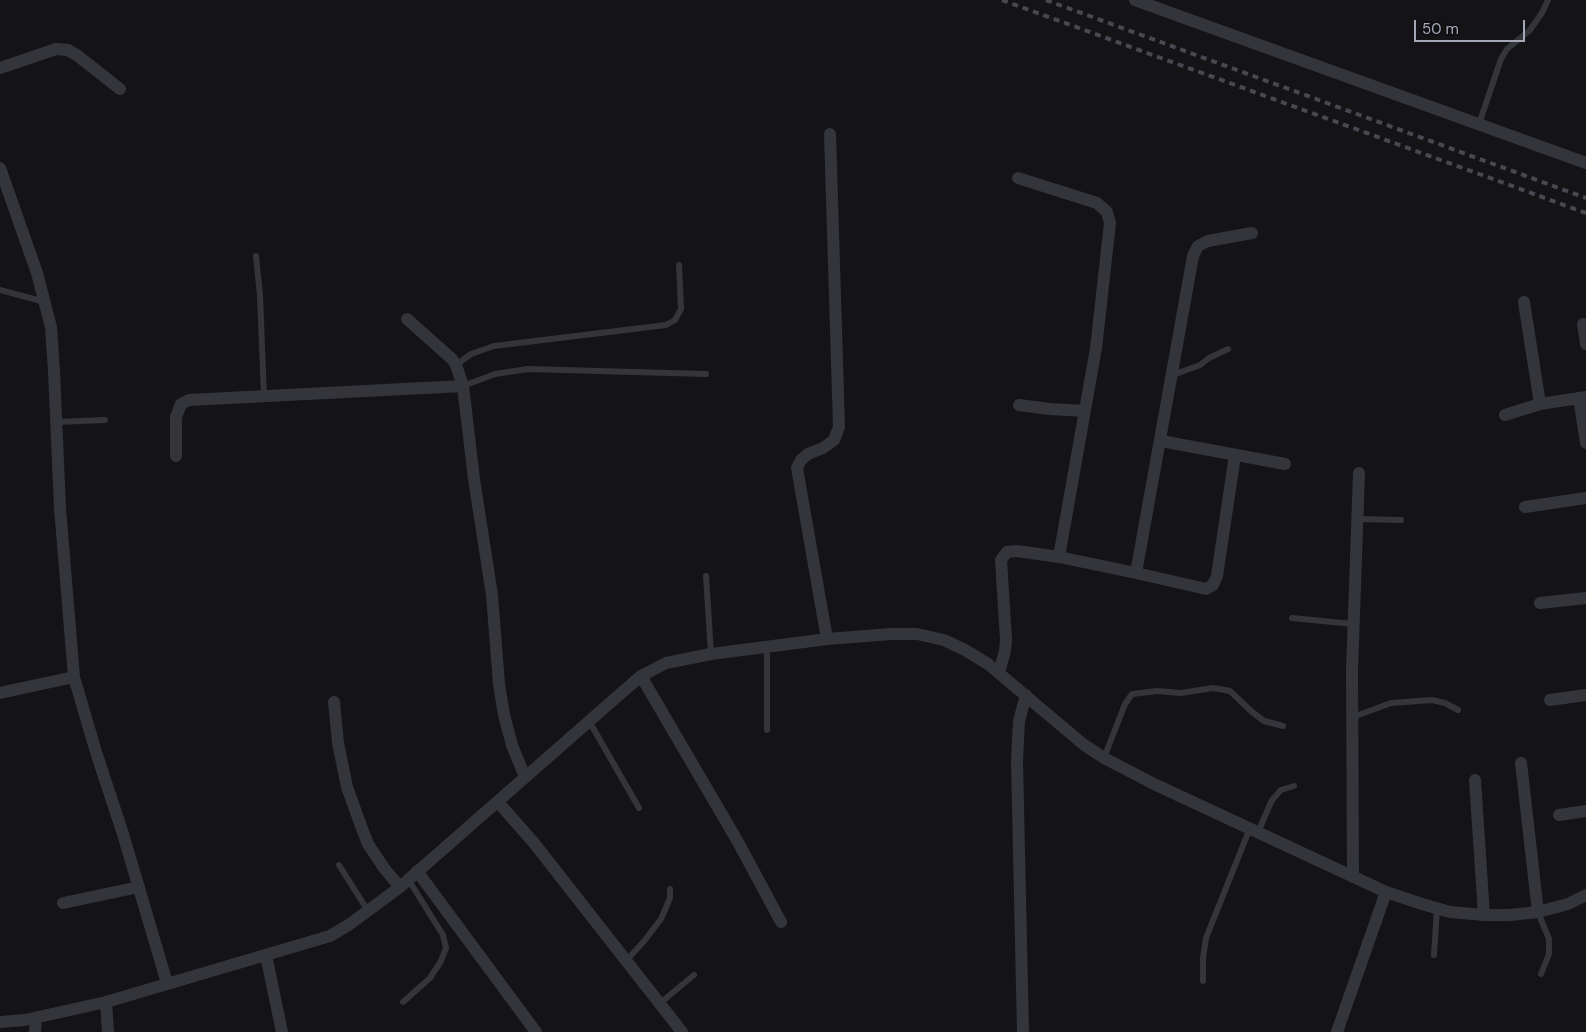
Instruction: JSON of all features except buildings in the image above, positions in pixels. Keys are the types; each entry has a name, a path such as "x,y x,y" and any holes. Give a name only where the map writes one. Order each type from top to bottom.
{"street":[{"path":"1135,0 1586,163"},
{"path":"0,68 56,49 68,50 120,89"},
{"path":"827,639 797,468 801,460 808,454 823,448 834,440 839,427 830,134"},
{"path":"0,168 37,274 51,327 60,508 74,677 167,983"},
{"path":"1018,178 1097,204 1107,212 1110,223 1096,348 1059,557"},
{"path":"1136,573 1193,256 1198,246 1208,241 1252,232"},
{"path":"1524,302 1540,404"},
{"path":"407,319 444,350 456,365 463,386 474,480 492,595 497,664 504,715 512,745 525,777"},
{"path":"1583,324 1586,344"},
{"path":"176,456 176,417 181,404 189,400 463,386"},
{"path":"1506,415 1540,404 1583,398 1586,443"},
{"path":"1019,406 1084,410"},
{"path":"1161,441 1285,464"},
{"path":"999,672 1005,652 1006,640 1002,560 1007,552 1017,551 1059,557 1206,589 1213,585 1217,576 1235,455"},
{"path":"1353,876 1351,718 1359,473"},
{"path":"1525,507 1586,498"},
{"path":"1540,603 1586,598"},
{"path":"0,1022 36,1018 106,1002 330,936 368,911 408,879 641,676 666,663 711,654 827,639 917,634 944,640 999,672 1083,744 1104,758 1154,784 1386,892 1450,912 1510,915 1538,912 1585,897"},
{"path":"641,676 733,834 781,922"},
{"path":"0,694 74,677"},
{"path":"1023,1032 1017,761 1020,722 1026,695"},
{"path":"1550,700 1586,695"},
{"path":"334,702 338,744 350,795 368,844 384,868 408,879 536,1032"},
{"path":"1521,763 1538,912"},
{"path":"1475,780 1484,914"},
{"path":"498,802 534,843 682,1032"},
{"path":"1559,815 1586,811"},
{"path":"63,903 139,887"},
{"path":"1336,1032 1386,892"},
{"path":"266,955 282,1032"},
{"path":"106,1002 108,1032"},
{"path":"35,1032 36,1018"}],"lane":[{"path":"1479,124 1501,59 1507,49 1530,30 1542,13 1548,0"},
{"path":"256,256 260,295 264,397"},
{"path":"456,365 470,354 494,346 666,325 674,320 681,309 679,265"},
{"path":"0,290 45,302"},
{"path":"1172,375 1200,365 1209,358 1228,349"},
{"path":"463,386 495,374 528,368 706,374"},
{"path":"56,422 105,420"},
{"path":"1357,519 1401,520"},
{"path":"706,576 711,654"},
{"path":"1292,618 1353,624"},
{"path":"767,647 767,730"},
{"path":"1104,758 1125,704 1132,694 1157,691 1182,693 1213,688 1230,691 1264,721 1283,726"},
{"path":"1351,718 1391,703 1432,700 1445,703 1458,710"},
{"path":"589,721 639,808"},
{"path":"1203,981 1203,958 1206,938 1254,830 1272,800 1281,790 1294,786"},
{"path":"339,865 368,911"},
{"path":"403,1002 430,978 441,961 446,948 443,935 408,879"},
{"path":"626,961 661,919 670,898 670,889"},
{"path":"1434,955 1437,908"},
{"path":"1538,912 1548,939 1549,954 1541,974"},
{"path":"660,1004 694,975"}],"railway":[{"path":"1002,0 1586,213"},
{"path":"1046,0 1586,198"}]}
